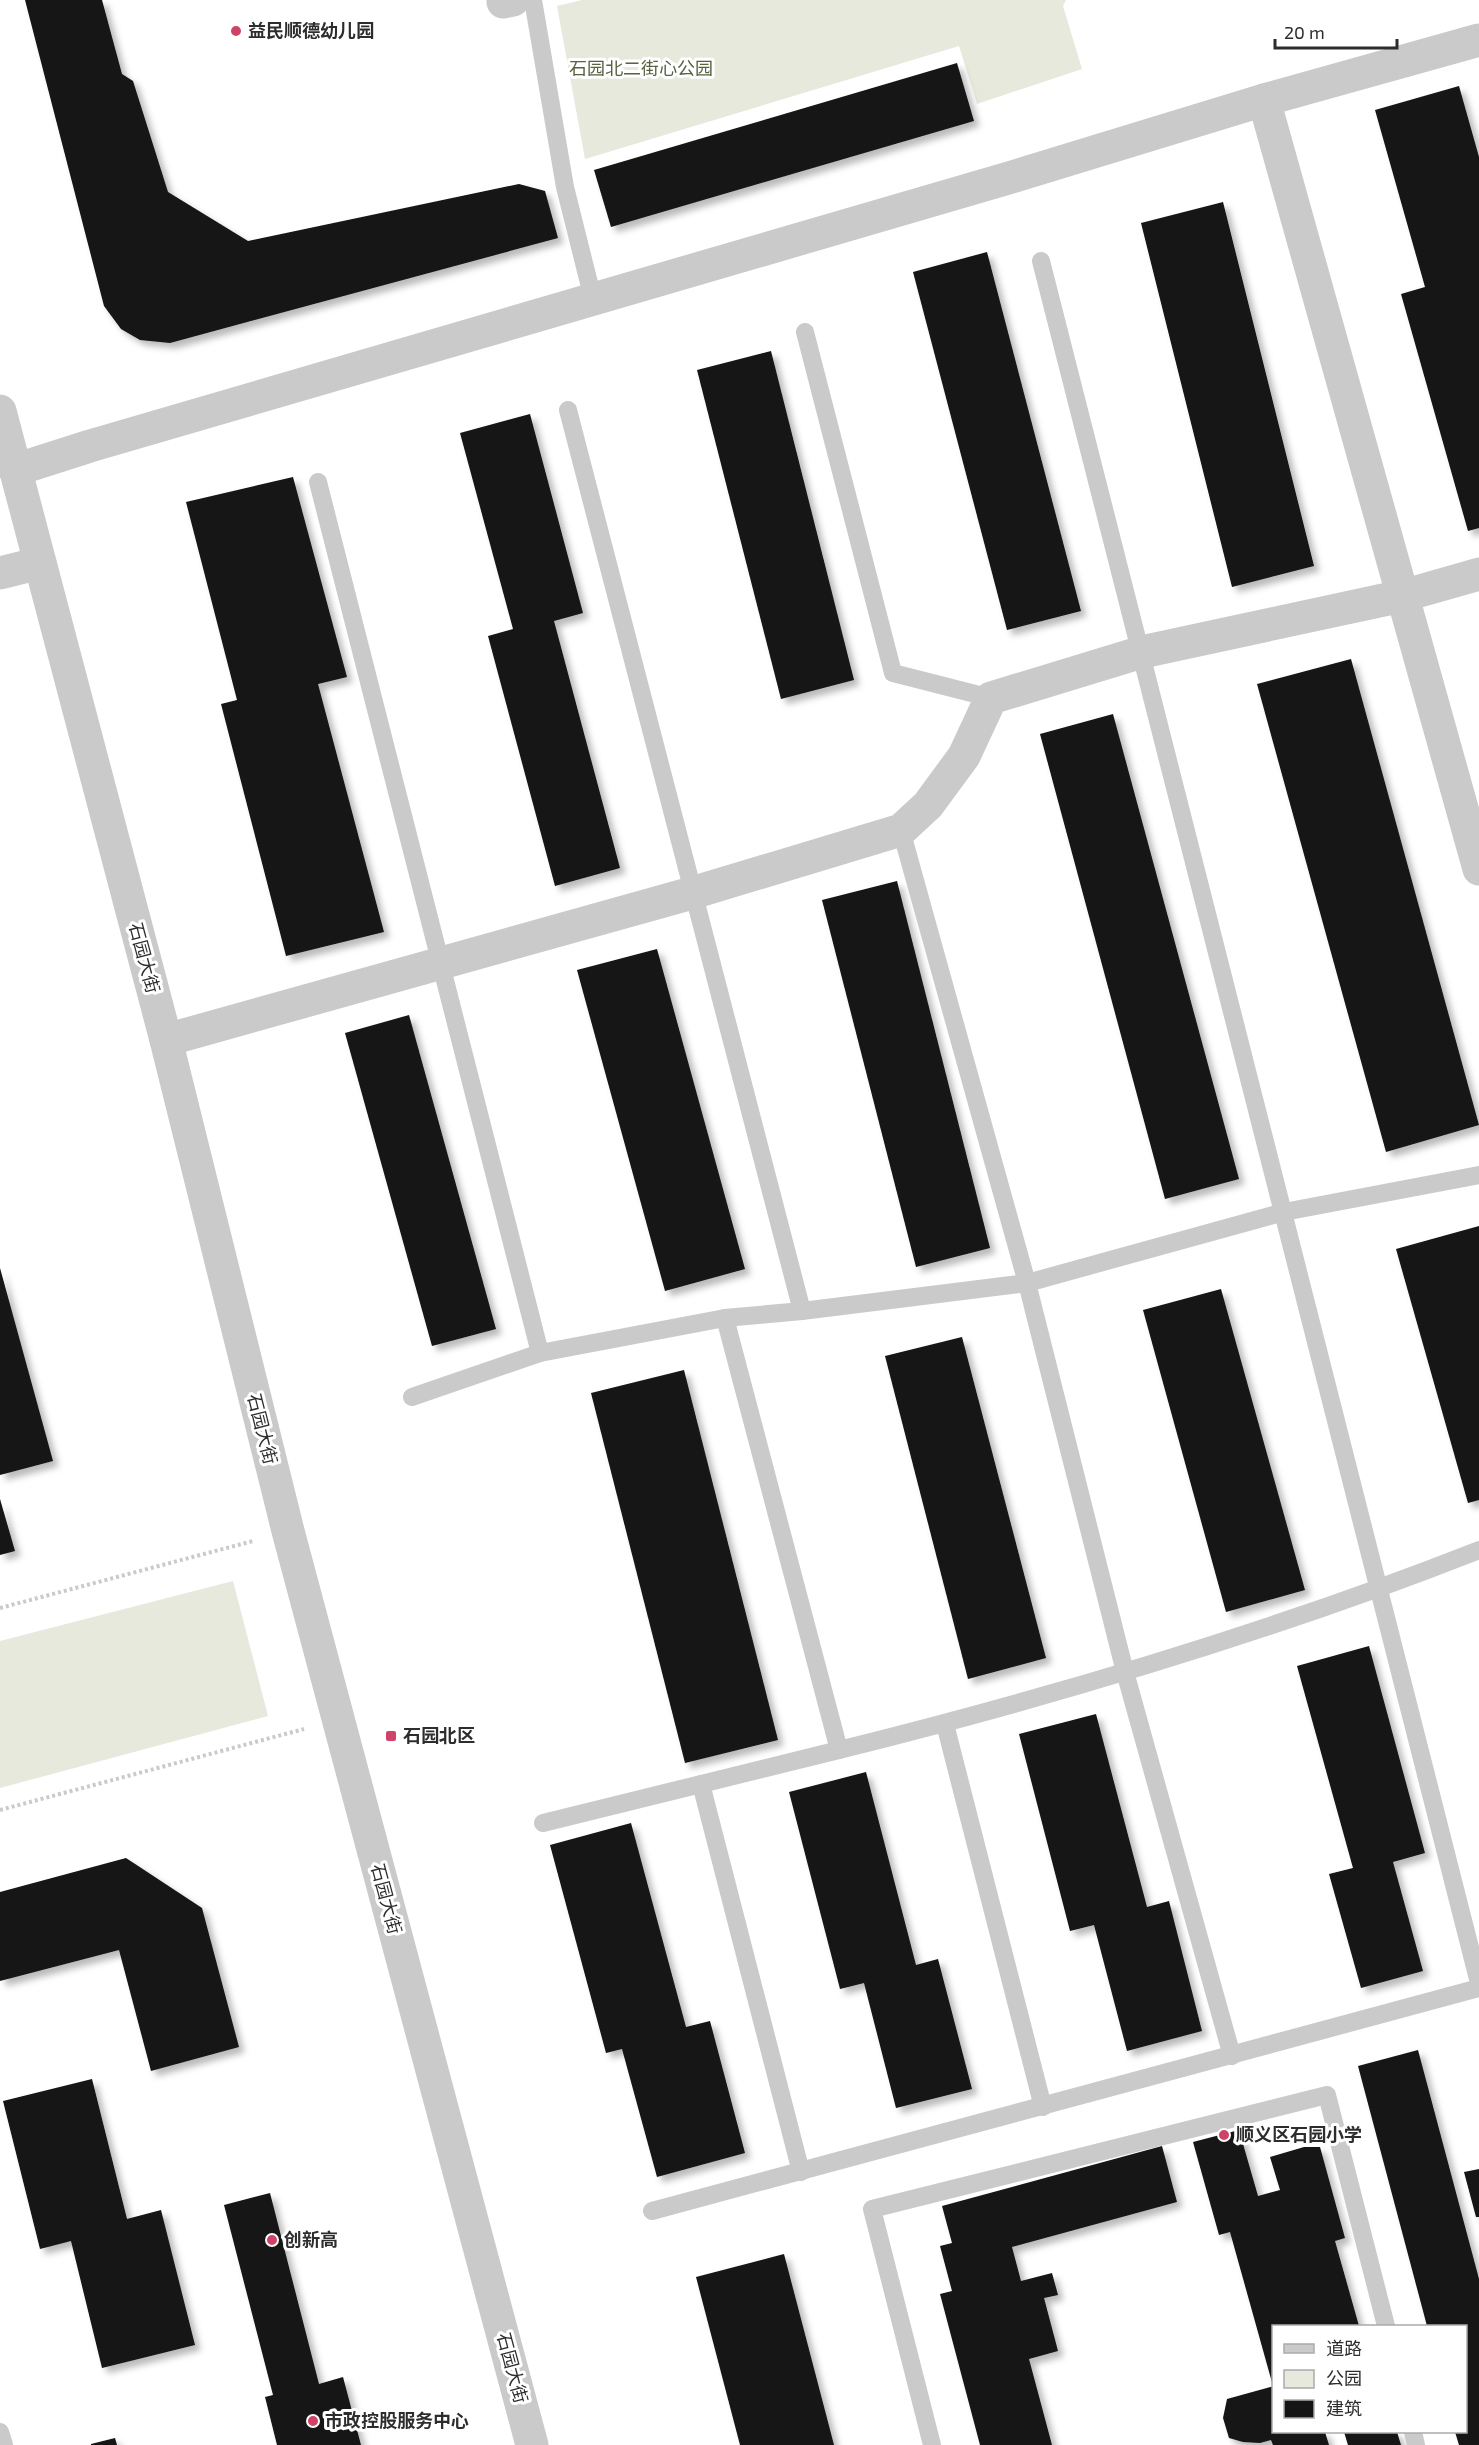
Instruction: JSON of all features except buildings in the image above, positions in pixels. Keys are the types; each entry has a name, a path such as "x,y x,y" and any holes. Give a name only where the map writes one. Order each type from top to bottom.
{"street":[{"path":"503,0 503,2 513,0"},
{"path":"15,470 1012,177 1264,100 1479,40"},
{"path":"1264,100 1479,869"},
{"name":"石园大街","path":"0,411 166,1040 288,1531 532,2445"},
{"path":"0,573 40,563"},
{"path":"166,1040 692,893 901,830 928,805 963,756 991,698 1142,652 1402,596 1479,574"}],"lane":[{"path":"533,0 565,188 593,299"},
{"path":"1041,261 1479,1983"},
{"path":"805,332 893,673 991,698"},
{"path":"568,410 802,1311"},
{"path":"318,482 540,1353"},
{"path":"901,830 1028,1283 1125,1672 1232,2056"},
{"path":"412,1397 540,1353 725,1318 802,1311 1028,1283 1284,1212 1479,1175"},
{"path":"725,1318 839,1750"},
{"path":"543,1823 945,1724 1125,1672 1380,1589 1479,1550"},
{"path":"945,1724 1043,2107"},
{"path":"701,1784 801,2172"},
{"path":"652,2211 1479,1988"},
{"path":"932,2445 872,2209 1327,2095 1386,2325"},
{"path":"0,2432 4,2445"}],"path":[{"path":"0,1608 288,1531"},
{"path":"0,1810 338,1720"}],"green space":[{"name":"石园北二街心公园","path":"582,0 1066,0 1063,6 1082,69 977,104 959,46 585,159 557,6"},
{"path":"233,1581 268,1716 0,1788 0,1641"}],"place":[{"name":"益民顺德幼儿园","path":"236,31"},
{"name":"石园北区","path":"391,1736"},
{"name":"顺义区石园小学","path":"1224,2135"},
{"name":"创新高","path":"272,2240"},
{"name":"市政控股服务中心","path":"313,2421"}]}
